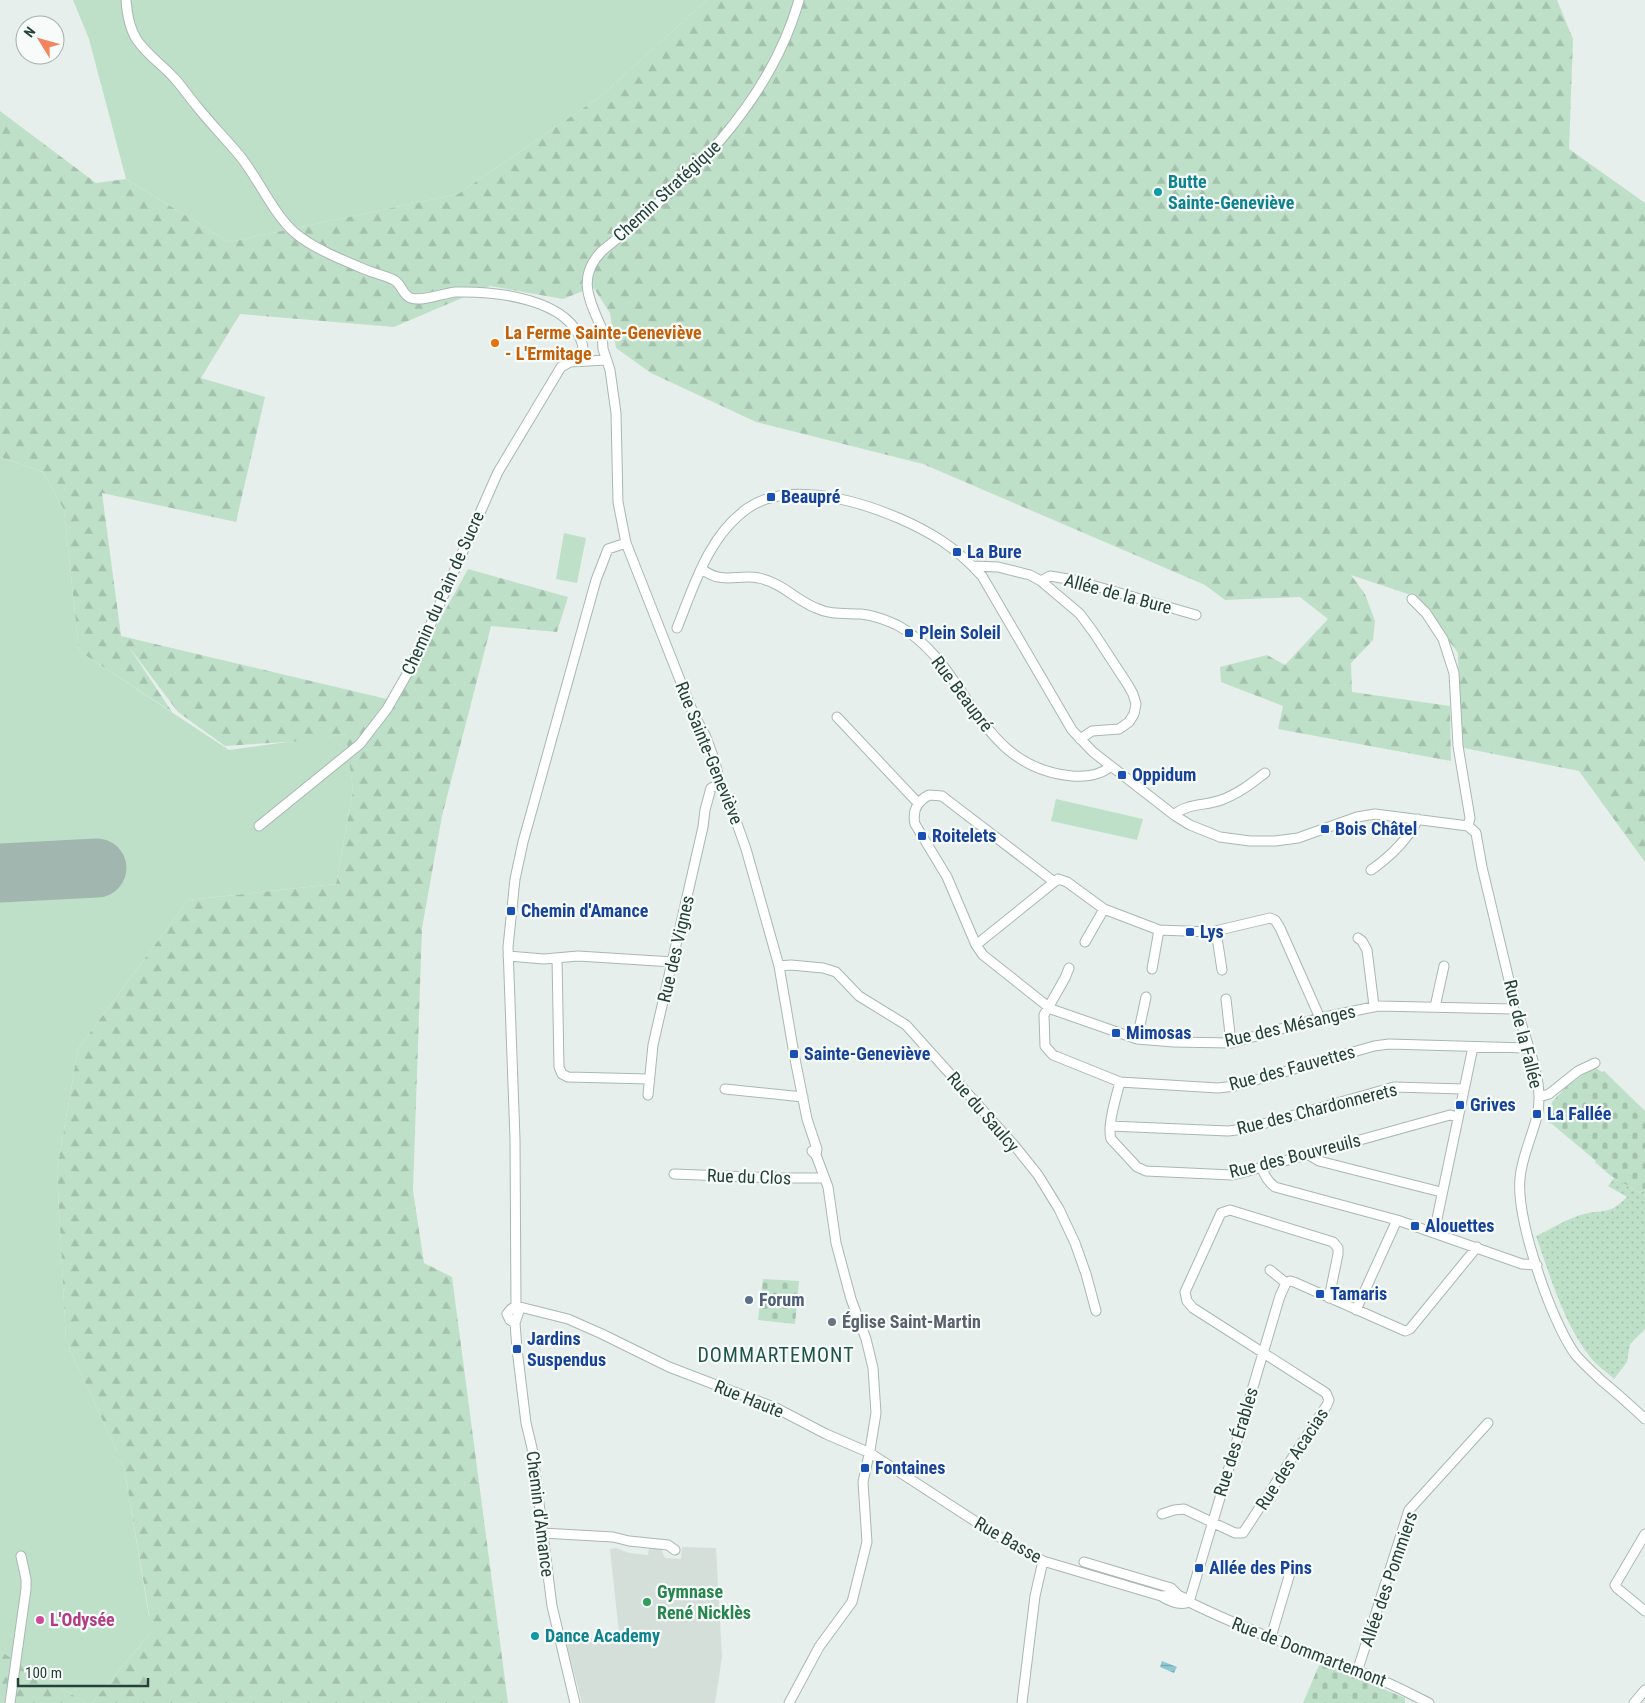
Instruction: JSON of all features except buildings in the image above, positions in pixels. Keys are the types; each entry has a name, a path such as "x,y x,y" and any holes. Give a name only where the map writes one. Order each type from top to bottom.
{"street":[{"path":"126,0 129,21 138,40 149,55 176,80 241,158 284,221 294,232 313,245 369,271 395,280 399,283 404,294 413,299 456,292 503,295 525,299 550,307 566,320 579,336 582,346 582,361"},
{"name":"Chemin Stratégique","path":"607,360 610,348 587,289 588,274 594,260 602,251 662,201 725,136 770,68 792,22 799,0"},
{"name":"Chemin du Pain de Sucre","path":"259,826 360,744 387,709 408,674 489,490 505,459 561,367 567,363 607,360"},
{"name":"Rue Sainte-Geneviève","path":"607,360 616,414 618,502 626,543 694,715 706,737 715,762 721,788 730,804 746,849 779,966 807,1119 807,1132 812,1151 816,1156 828,1186 836,1243 851,1299 866,1339 873,1368 876,1412 870,1453 863,1482 866,1542 852,1602 819,1647 789,1703"},
{"path":"677,628 701,569 716,542 735,519 748,508 771,497 805,494 857,504 901,520 941,541 972,566 982,576 1066,720 1080,739 1111,766 1174,815 1190,825 1210,834 1250,841 1284,841 1298,838 1369,814 1384,814 1468,826"},
{"name":"Chemin d'Amance","path":"575,1703 552,1606 530,1440 526,1423 515,1323 510,1320 508,1314 516,1306 515,1139 508,956 515,879 523,842 596,580 610,548 626,543"},
{"path":"972,566 998,567 1030,575 1041,581 1083,617 1114,662 1135,699 1134,714 1125,726 1115,730 1092,731 1080,739"},
{"name":"Rue Beaupré","path":"701,569 719,577 753,576 768,580 782,586 817,609 834,614 862,614 895,624 914,636 939,660 995,739 1025,762 1064,775 1080,777 1096,775 1106,771 1111,766"},
{"name":"Allée de la Bure","path":"1041,581 1050,576 1074,580 1196,615"},
{"name":"Rue de la Fallée","path":"1412,600 1426,614 1442,640 1454,673 1458,746 1470,818 1468,826 1476,833 1482,867 1514,1001 1513,1009 1519,1016 1537,1079 1539,1097 1537,1114 1524,1153 1520,1179 1523,1221 1549,1302 1575,1353 1585,1365 1645,1419"},
{"path":"837,717 918,803 929,795 942,796 1053,881"},
{"path":"1174,815 1184,808 1207,804 1230,796 1266,773"},
{"name":"Rue des Vignes","path":"648,1094 653,1045 703,826 706,804 711,788 721,788"},
{"name":"Rue des Mésanges","path":"918,803 914,817 915,824 947,877 976,945 983,955 1048,1008 1137,1039 1231,1043 1320,1018 1374,1006 1513,1009"},
{"path":"1371,870 1400,846 1418,819"},
{"path":"976,945 1053,881 1058,879 1064,880 1104,909 1159,930 1216,931 1267,918 1275,920 1280,928 1320,1018"},
{"path":"1085,942 1104,909"},
{"path":"1152,969 1159,930"},
{"path":"1216,931 1222,970"},
{"path":"1358,938 1367,950 1374,1006"},
{"path":"508,956 557,958 578,956 673,962"},
{"path":"557,958 559,1067 562,1074 568,1077 650,1080"},
{"name":"Rue du Saulcy","path":"779,966 791,965 824,968 836,972 859,996 906,1025 1014,1145 1038,1176 1059,1209 1074,1243 1086,1274 1096,1311"},
{"path":"1435,1007 1444,966"},
{"path":"1048,1008 1069,968"},
{"path":"1137,1039 1146,997"},
{"path":"1226,999 1231,1043"},
{"name":"Rue des Fauvettes","path":"1048,1008 1044,1016 1048,1051 1053,1055 1120,1082 1218,1088 1235,1086 1374,1046 1389,1044 1528,1048"},
{"path":"1434,1233 1441,1192 1473,1047"},
{"path":"1539,1097 1550,1094 1578,1071 1595,1063"},
{"path":"1110,1126 1120,1082"},
{"name":"Rue des Chardonnerets","path":"1110,1126 1228,1131 1245,1129 1394,1087 1464,1088"},
{"path":"725,1089 803,1097"},
{"name":"Rue des Bouvreuils","path":"1110,1126 1109,1134 1111,1139 1141,1170 1232,1175 1450,1115 1457,1118"},
{"path":"1309,1155 1319,1161 1441,1192"},
{"path":"1262,1167 1264,1174 1275,1187 1397,1220 1522,1264 1537,1265"},
{"name":"Rue du Clos","path":"674,1174 824,1178"},
{"path":"1263,1352 1193,1308 1185,1298 1185,1292 1221,1213 1230,1210 1333,1242 1339,1251 1329,1298"},
{"path":"1356,1310 1397,1220"},
{"path":"1270,1270 1286,1283 1294,1282 1405,1331 1410,1329 1477,1247"},
{"name":"Rue des Érables","path":"1189,1602 1280,1296 1286,1283"},
{"name":"Rue Haute","path":"516,1306 568,1319 669,1367 776,1408 826,1434 870,1453"},
{"name":"Rue des Acacias","path":"1212,1522 1235,1533 1243,1533 1328,1405 1329,1400 1326,1393 1263,1352"},
{"name":"Allée des Pommiers","path":"1357,1672 1409,1510 1488,1423"},
{"name":"Rue Basse","path":"870,1453 1001,1538 1042,1562 1161,1596 1167,1600 1183,1604 1189,1602"},
{"path":"1162,1514 1180,1509 1212,1522"},
{"path":"542,1533 613,1537 629,1541 668,1545 675,1550"},
{"path":"1645,1534 1616,1581 1617,1588 1645,1611"},
{"path":"10,1703 26,1589 21,1556"},
{"path":"1022,1703 1035,1596 1042,1562"},
{"path":"1084,1562 1171,1588 1189,1602"},
{"path":"1271,1637 1290,1573"},
{"name":"Rue Basse","path":"1161,1596 1178,1595"},
{"name":"Rue de Dommartemont","path":"1189,1602 1218,1616 1402,1689 1429,1703"},
{"path":"1634,1703 1645,1690"}],"shaded area":[{"path":"682,1547 716,1548 722,1657 715,1703 582,1703 564,1634 620,1643 610,1549 616,1548 629,1553 648,1555 649,1548 661,1549 665,1558 681,1559"}],"green space":[{"path":"73,0 707,0 601,96 458,194 229,242 126,179 89,39"},
{"path":"707,0 1557,0 1573,39 1569,149 1645,203 1645,862 1579,771 1459,747 1458,653 1417,597 1351,575 1365,594 1375,621 1373,640 1351,663 1352,692 1450,706 1451,761 1278,729 1283,706 1221,682 1220,667 1267,655 1285,665 1328,619 1300,597 1225,600 1205,585 923,464 756,422 651,373 616,348 610,313 593,287 563,299 490,286 394,327 240,314 201,378 265,397 236,522 102,493 121,636 395,701 468,569 568,597 557,632 491,626 442,816 422,928 413,1191 424,1263 452,1277 508,1703 92,1703 152,1631 124,1467 66,1341 57,1170 78,1049 188,900 336,884 353,791 346,734 302,741 225,746 178,712 129,647 172,712 79,651 64,510 43,472 0,457 0,111 96,183 126,179 229,242 458,194 601,96"},
{"path":"0,457 43,472 64,510 79,651 229,750 347,734 353,791 336,884 188,900 78,1049 57,1170 66,1341 124,1467 149,1616 154,1619 152,1631 92,1703 86,1703 0,1651"},
{"path":"564,533 586,538 577,583 556,579"},
{"path":"1056,799 1143,819 1137,840 1051,821"},
{"path":"1593,1068 1604,1071 1645,1111 1645,1192 1643,1190 1640,1193 1611,1176 1596,1161 1552,1124 1548,1123 1552,1102 1567,1086"},
{"path":"1614,1178 1640,1193 1644,1190 1645,1192 1645,1329 1630,1344 1627,1362 1614,1379 1593,1361 1573,1330 1559,1300 1536,1236 1578,1216 1616,1207 1627,1197 1608,1186"},
{"path":"763,1279 799,1281 795,1324 758,1320"},
{"path":"0,1651 86,1703 0,1703"},
{"path":"1320,1663 1405,1698 1405,1703 1303,1703"}],"water":[{"path":"1162,1661 1177,1667 1174,1673 1160,1667"}],"runway":[{"path":"0,873 97,868"}],"place":[{"name":"Butte Sainte-Geneviève","path":"1158,192"},
{"name":"La Ferme Sainte-Geneviève - L'Ermitage","path":"495,343"},
{"name":"Beaupré","path":"771,497"},
{"name":"La Bure","path":"957,552"},
{"name":"Plein Soleil","path":"909,633"},
{"name":"Oppidum","path":"1122,775"},
{"name":"Bois Châtel","path":"1325,829"},
{"name":"Roitelets","path":"922,836"},
{"name":"Chemin d'Amance","path":"511,911"},
{"name":"Lys","path":"1190,932"},
{"name":"Mimosas","path":"1116,1033"},
{"name":"Sainte-Geneviève","path":"794,1054"},
{"name":"Grives","path":"1460,1105"},
{"name":"La Fallée","path":"1537,1114"},
{"name":"Alouettes","path":"1415,1226"},
{"name":"Tamaris","path":"1320,1294"},
{"name":"Forum","path":"749,1300"},
{"name":"Église Saint-Martin","path":"832,1322"},
{"name":"Jardins Suspendus","path":"517,1349"},
{"name":"Fontaines","path":"865,1468"},
{"name":"Allée des Pins","path":"1199,1568"},
{"name":"Gymnase René Nicklès","path":"647,1602"},
{"name":"L'Odysée","path":"40,1620"},
{"name":"Dance Academy","path":"535,1636"}],"district":[{"name":"DOMMARTEMONT","path":"776,1355"}]}
